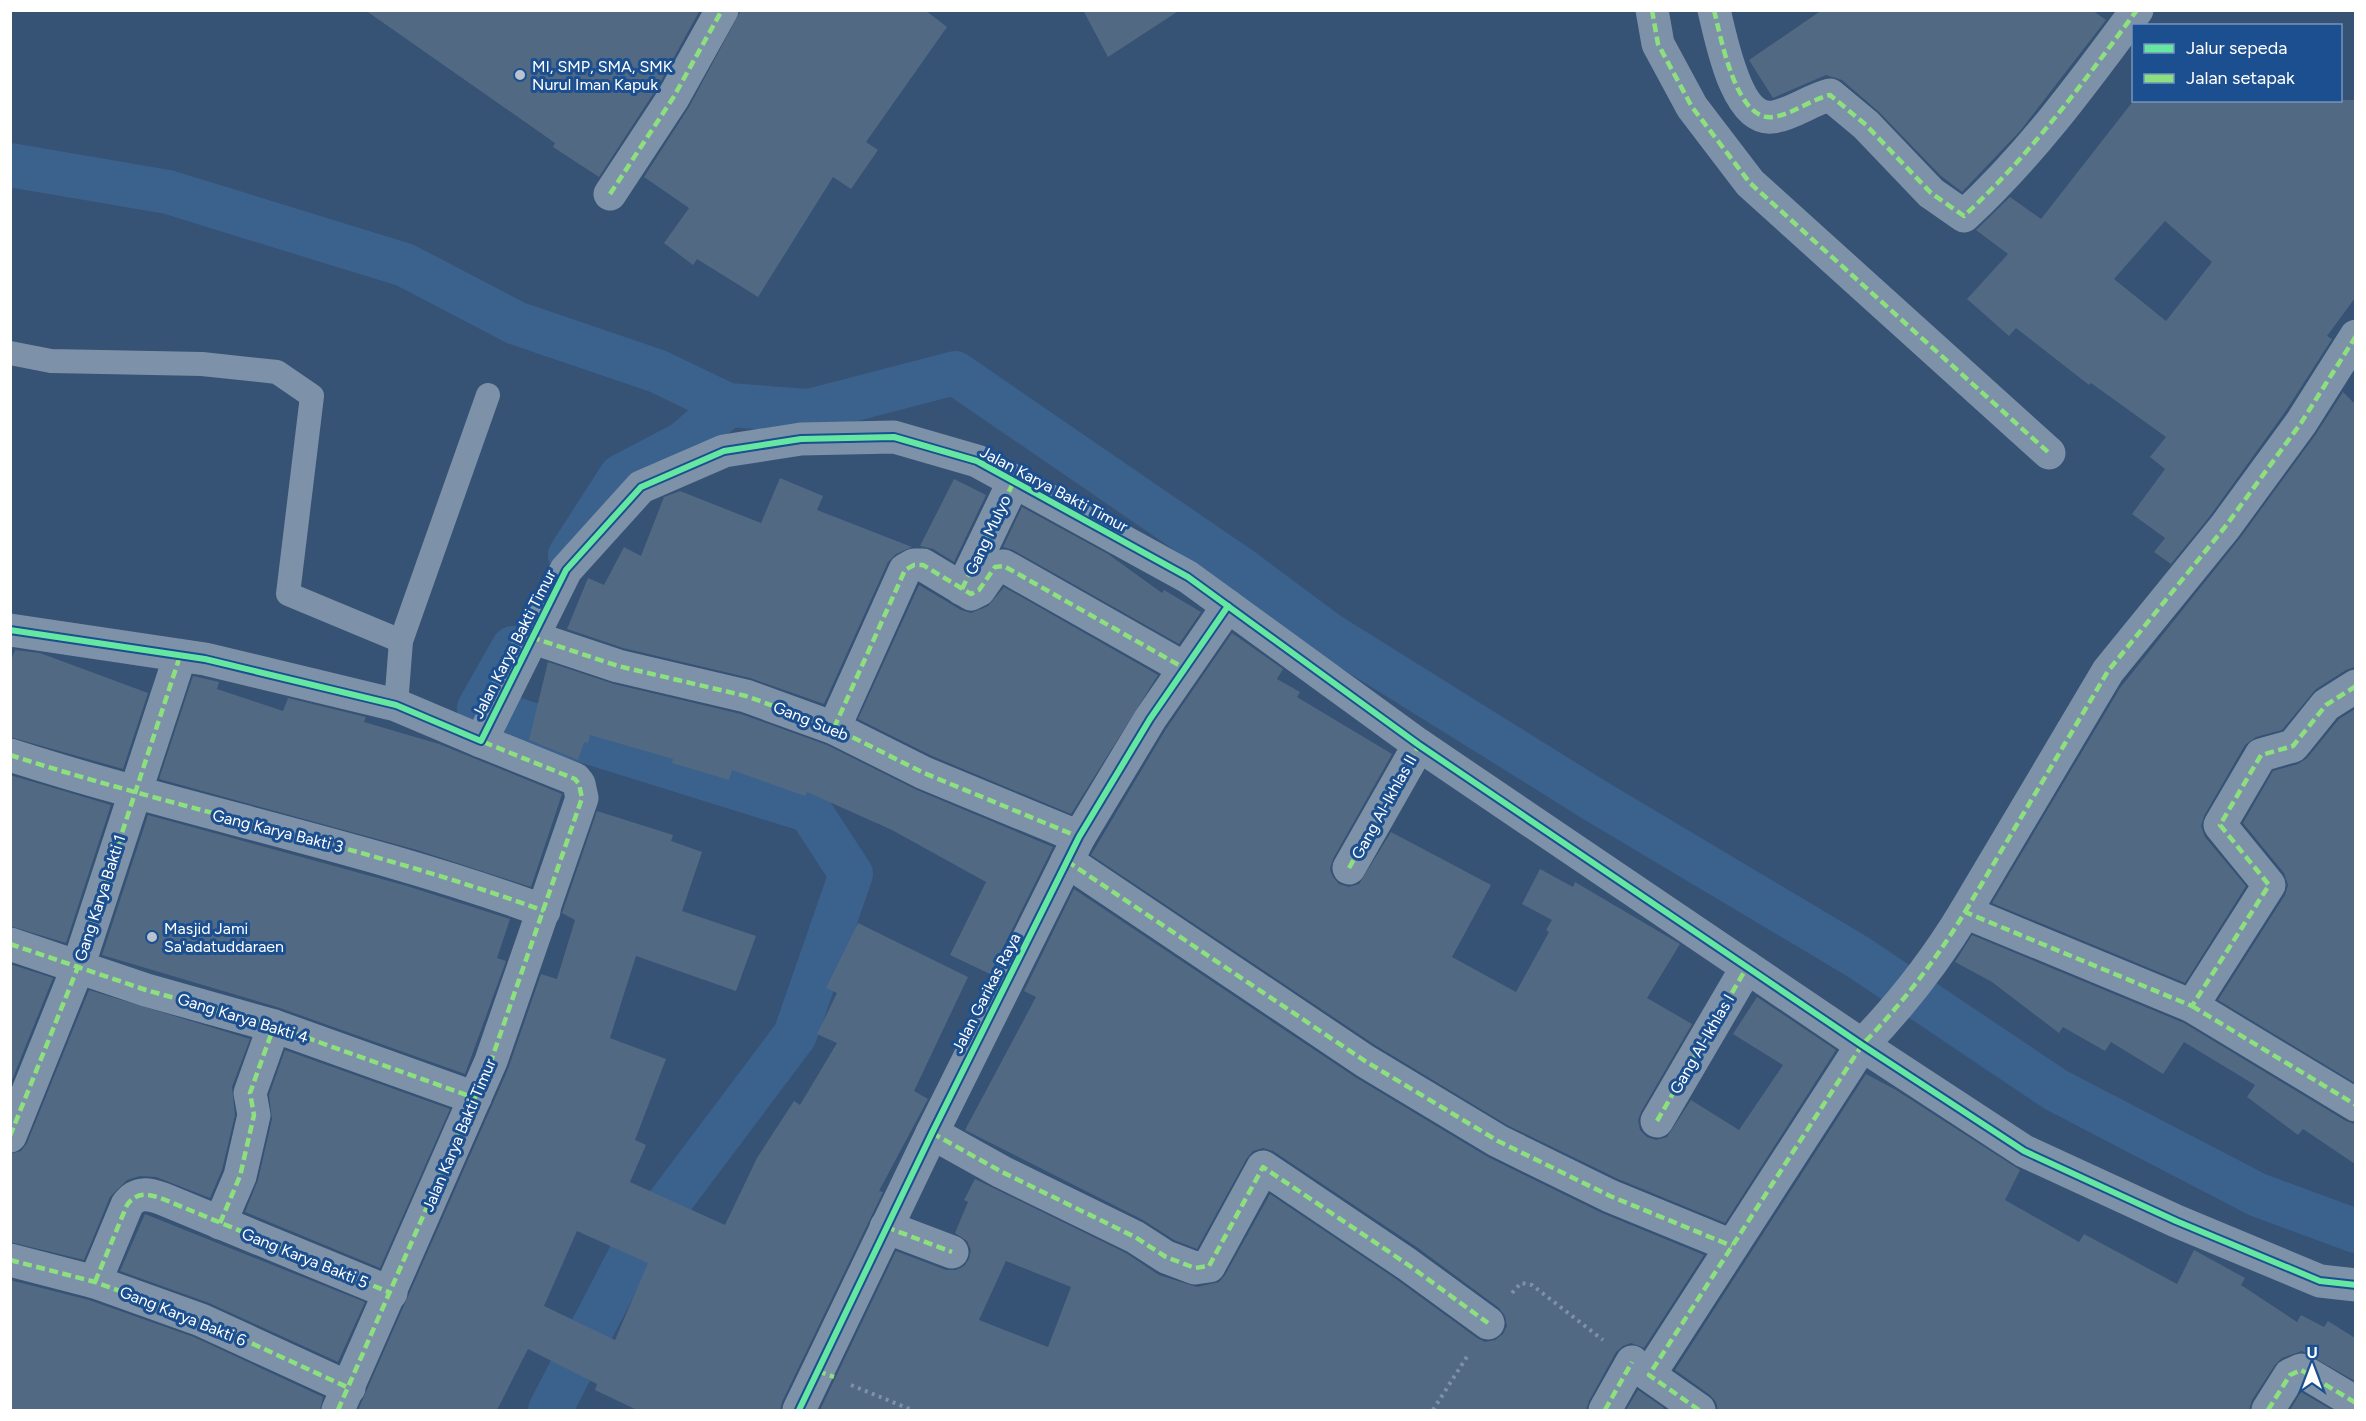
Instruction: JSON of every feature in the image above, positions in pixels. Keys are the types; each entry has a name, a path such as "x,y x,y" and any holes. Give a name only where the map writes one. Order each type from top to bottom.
{"street":[{"path":"610,194 673,98 722,10"},
{"path":"1652,10 1658,44 1692,107 1750,183 2049,453"},
{"path":"1714,10 1728,63 1749,110 1759,116 1771,117 1783,114 1810,100 1830,95 1866,125 1931,193 1964,216 1998,185 2048,129 2137,10"},
{"path":"1699,1410 1649,1375 1862,1045 1886,1020 1943,948 2108,671 2225,528 2307,415 2355,336"},
{"name":"Jalan Karya Bakti Timur","path":"484,734 566,570 641,487 724,451 801,438 894,437 977,461 1188,577 1419,745 1862,1045 2024,1151 2176,1221 2320,1281 2355,1285"},
{"name":"Gang Mulyo","path":"962,589 1014,481"},
{"path":"834,728 905,570 914,565 923,565 971,594 977,592 993,569 998,565 1004,566 1184,668"},
{"name":"Jalan Garikas Raya","path":"799,1410 826,1374 886,1227 1073,849 1184,668 1228,606"},
{"name":"Jalan Karya Bakti Timur","path":"10,630 205,659 396,705 484,734 575,778 579,784 582,798 491,1061 344,1399"},
{"name":"Gang Sueb","path":"531,637 618,666 746,696 834,728 924,773 1073,849 1365,1061 1498,1141 1610,1196 1732,1246"},
{"name":"Gang Karya Bakti 1","path":"10,1136 78,967 180,656"},
{"path":"2192,1006 2269,885 2220,825 2261,755 2293,746 2326,705 2355,686"},
{"name":"Gang Al-Ikhlas II","path":"1349,868 1419,745"},
{"name":"Gang Karya Bakti 3","path":"10,755 108,787 136,792 470,884 544,911"},
{"path":"1965,912 2192,1006 2355,1105"},
{"name":"Gang Karya Bakti 4","path":"10,944 146,990 274,1026 387,1064 474,1098"},
{"name":"Gang Al-Ikhlas I","path":"1657,1121 1747,967"},
{"name":"Gang Karya Bakti 5","path":"220,1223 240,1176 254,1115 250,1099 252,1084 274,1026"},
{"path":"932,1133 1002,1172 1135,1237 1166,1257 1195,1268 1209,1266 1263,1167 1407,1264 1488,1323"},
{"name":"Gang Karya Bakti 5","path":"96,1282 127,1205 137,1195 151,1195 391,1293"},
{"path":"886,1227 952,1252"},
{"name":"Gang Karya Bakti 6","path":"10,1260 96,1282 201,1320 344,1399"},
{"path":"1605,1410 1632,1362"},
{"path":"2268,1410 2290,1375 2301,1370 2355,1403"}],"lane":[{"path":"10,353 51,361 202,364 277,372 312,396 288,594 401,641"},
{"path":"396,705 401,641 488,395"}],"path":[{"path":"1433,1410 1488,1323 1517,1285 1526,1282 1632,1362"},
{"path":"826,1374 912,1410"}],"building":[{"path":"365,10 700,10 657,88 599,177 553,147 555,143"},
{"path":"741,10 925,10 947,27 866,142 878,150 851,189 833,177 758,297 697,259 693,265 664,243 689,208 644,177 689,107"},
{"path":"1083,10 1180,10 1108,57"},
{"path":"1822,10 2092,10 2106,20 2020,131 1962,192 1940,175 1879,112 1842,80 1826,75 1773,98 1749,60"},
{"path":"2342,100 2355,100 2355,298 2327,336 2332,339 2285,412 2210,516 2171,564 2154,552 2165,538 2132,514 2165,469 2150,457 2166,437 2091,383 2089,385 2016,328 2009,336 1967,299 2008,254 1976,230 2010,197 2041,219 2132,102 2342,102","holes":["2165,221 2212,262 2166,321 2114,279"]},
{"path":"2343,392 2355,404 2355,667 2346,670 2316,689 2282,730 2256,737 2245,745 2204,816 2201,826 2205,837 2246,886 2185,983 1992,903 2120,688 2240,538 2316,434"},
{"path":"780,478 823,496 817,510 912,547 896,554 888,562 824,704 750,678 623,648 567,629 588,578 604,585 624,547 641,556 664,497 680,491 761,523"},
{"path":"954,479 986,495 954,562 933,549 920,546"},
{"path":"1022,507 1108,554 1162,593 1164,590 1201,612 1179,644 1013,550 1003,547"},
{"path":"919,585 961,610 971,613 988,606 1004,587 1158,675 1071,814 932,756 858,719"},
{"path":"1232,633 1283,669 1277,679 1300,692 1297,697 1392,754 1333,859 1330,869 1339,884 1349,887 1359,884 1391,832 1491,885 1452,957 1516,992 1549,932 1546,930 1552,920 1522,904 1540,869 1573,887 1575,882 1680,944 1647,998 1692,1024 1641,1112 1638,1120 1640,1130 1647,1137 1656,1140 1667,1137 1691,1100 1739,1130 1783,1065 1733,1034 1757,997 1836,1050 1725,1223 1618,1179 1507,1125 1375,1045 1091,855 1166,729"},
{"path":"15,650 40,653 148,693 123,769 10,737 10,663"},
{"path":"548,662 614,684 741,714 827,745 917,790 1053,847 990,974 950,955 986,882 892,830 807,792 805,796 732,770 729,780 672,763 673,759 590,735 588,743 584,742 578,760 529,740"},
{"path":"193,676 219,682 217,689 283,711 288,698 366,717 364,722 439,744 562,794 531,887 417,850 159,779"},
{"path":"2355,709 2355,1083 2218,1000 2285,895 2288,885 2284,873 2243,823 2273,771 2298,764 2307,758 2339,719"},
{"path":"10,775 111,805 66,943 10,926"},
{"path":"597,811 673,835 671,841 702,852 682,911 756,936 736,991 636,956 610,1038 666,1059 635,1140 646,1145 630,1182 725,1225 757,1158 794,1101 800,1105 837,1043 817,1034 837,993 826,988 858,923 968,977 914,1091 928,1099 879,1191 883,1192 780,1410 637,1410 595,1390 597,1384 528,1349 497,1410 358,1410 508,1069 541,974 557,979 575,920 562,913","holes":["577,1231 648,1263 615,1340 544,1306"]},
{"path":"148,815 407,886 510,919 497,958 506,961 465,1074 280,1008 102,955"},
{"path":"1074,889 1355,1077 1488,1157 1602,1213 1704,1255 1644,1348 1631,1343 1616,1352 1586,1410 820,1410 896,1251 946,1270 956,1270 964,1266 969,1259 971,1250 967,1241 955,1233 968,1202 964,1200 975,1179 1126,1253 1159,1275 1197,1287 1219,1282 1225,1275 1270,1194 1396,1279 1477,1338 1485,1342 1495,1340 1503,1334 1507,1326 1505,1316 1499,1308 1418,1248 1273,1151 1263,1148 1253,1151 1247,1158 1197,1249 1174,1240 1143,1220 965,1130 1036,997 1024,991","holes":["1006,1261 1071,1287 1048,1347 979,1320"]},
{"path":"1972,935 2184,1023 2346,1121 2355,1124 2355,1164 2303,1129 2298,1135 2247,1097 2255,1085 2184,1042 2163,1074 2111,1042 2105,1051 2063,1027 2059,1033 1992,982 1955,962"},
{"path":"10,964 53,978 10,1085"},
{"path":"89,990 250,1039 232,1087 235,1115 222,1170 210,1198 156,1177 140,1176 127,1180 110,1197 84,1260 10,1242 10,1154 21,1151 27,1143"},
{"path":"285,1050 450,1109 380,1268 245,1212 258,1180 272,1119 269,1095"},
{"path":"1866,1074 1896,1090 2020,1170 2005,1200 2079,1242 2084,1234 2177,1284 2194,1250 2245,1278 2241,1285 2297,1322 2301,1315 2324,1327 2328,1321 2355,1338 2355,1381 2302,1351 2282,1358 2275,1365 2252,1400 2249,1410 1718,1410 1716,1402 1710,1395 1675,1370"},
{"path":"145,1214 365,1302 338,1362 209,1303 120,1271"},
{"path":"10,1280 89,1300 194,1337 323,1397 320,1410 10,1410"},
{"path":"1638,1390 1664,1408 1662,1410 1626,1410"},
{"path":"2301,1392 2332,1410 2290,1410"}],"waterway":[{"path":"10,165 168,192 405,265 516,323 657,371 728,405 809,411 955,373 1245,572 1328,634 1596,801 1858,957 2056,1090 2258,1195 2356,1231"},
{"path":"570,555 621,476 684,443 728,405"},
{"path":"513,648 479,708 810,811 851,874 795,1035 632,1252 550,1410"}],"marked path":[{"path":"610,194 673,98 722,10"},
{"path":"1652,10 1658,44 1692,107 1750,183 2049,453"},
{"path":"1714,10 1732,76 1749,106 1760,115 1773,117 1830,95 1866,125 1931,193 1964,216 2034,143 2137,10"},
{"path":"1965,912 2108,671 2225,527 2301,423 2356,336"},
{"path":"962,589 1014,481"},
{"path":"834,728 905,570 914,565 923,565 971,594 979,590 995,567 1004,566 1184,668"},
{"path":"531,637 618,666 746,696 834,728 924,773 1079,837"},
{"path":"10,1136 78,967 180,656"},
{"path":"1699,1410 1649,1375 1862,1045 1917,981 1965,912 2192,1006 2269,885 2220,825 2261,755 2293,746 2326,705 2356,686"},
{"path":"338,1410 491,1061 582,798 579,784 575,779 481,741"},
{"path":"1349,868 1419,745"},
{"path":"10,755 412,868 544,911"},
{"path":"1067,861 1365,1061 1498,1141 1610,1196 1732,1246"},
{"path":"10,944 146,990 274,1026 475,1098"},
{"path":"1657,1121 1747,967"},
{"path":"2192,1006 2356,1105"},
{"path":"220,1223 240,1176 254,1115 250,1093 274,1026"},
{"path":"932,1133 1002,1172 1135,1237 1166,1257 1195,1268 1209,1266 1263,1167 1407,1264 1488,1323"},
{"path":"95,1282 127,1205 135,1197 148,1195 163,1199 391,1293"},
{"path":"886,1227 952,1252"},
{"path":"10,1260 95,1282 201,1320 349,1388"},
{"path":"1605,1410 1632,1362"},
{"path":"2268,1410 2290,1375 2301,1370 2356,1403"},
{"path":"817,1371 834,1377"}],"cycle path":[{"path":"10,630 205,659 396,705 481,741 566,570 641,487 724,451 801,439 894,437 977,461 1188,577 1419,745 1862,1045 2024,1151 2176,1221 2320,1281 2356,1285"},
{"path":"799,1410 932,1133 1079,837 1150,719 1228,606"}],"place":[{"name":"MI, SMP, SMA, SMK Nurul Iman Kapuk","path":"520,75"},
{"name":"Masjid Jami Sa'adatuddaraen","path":"152,937"}]}
